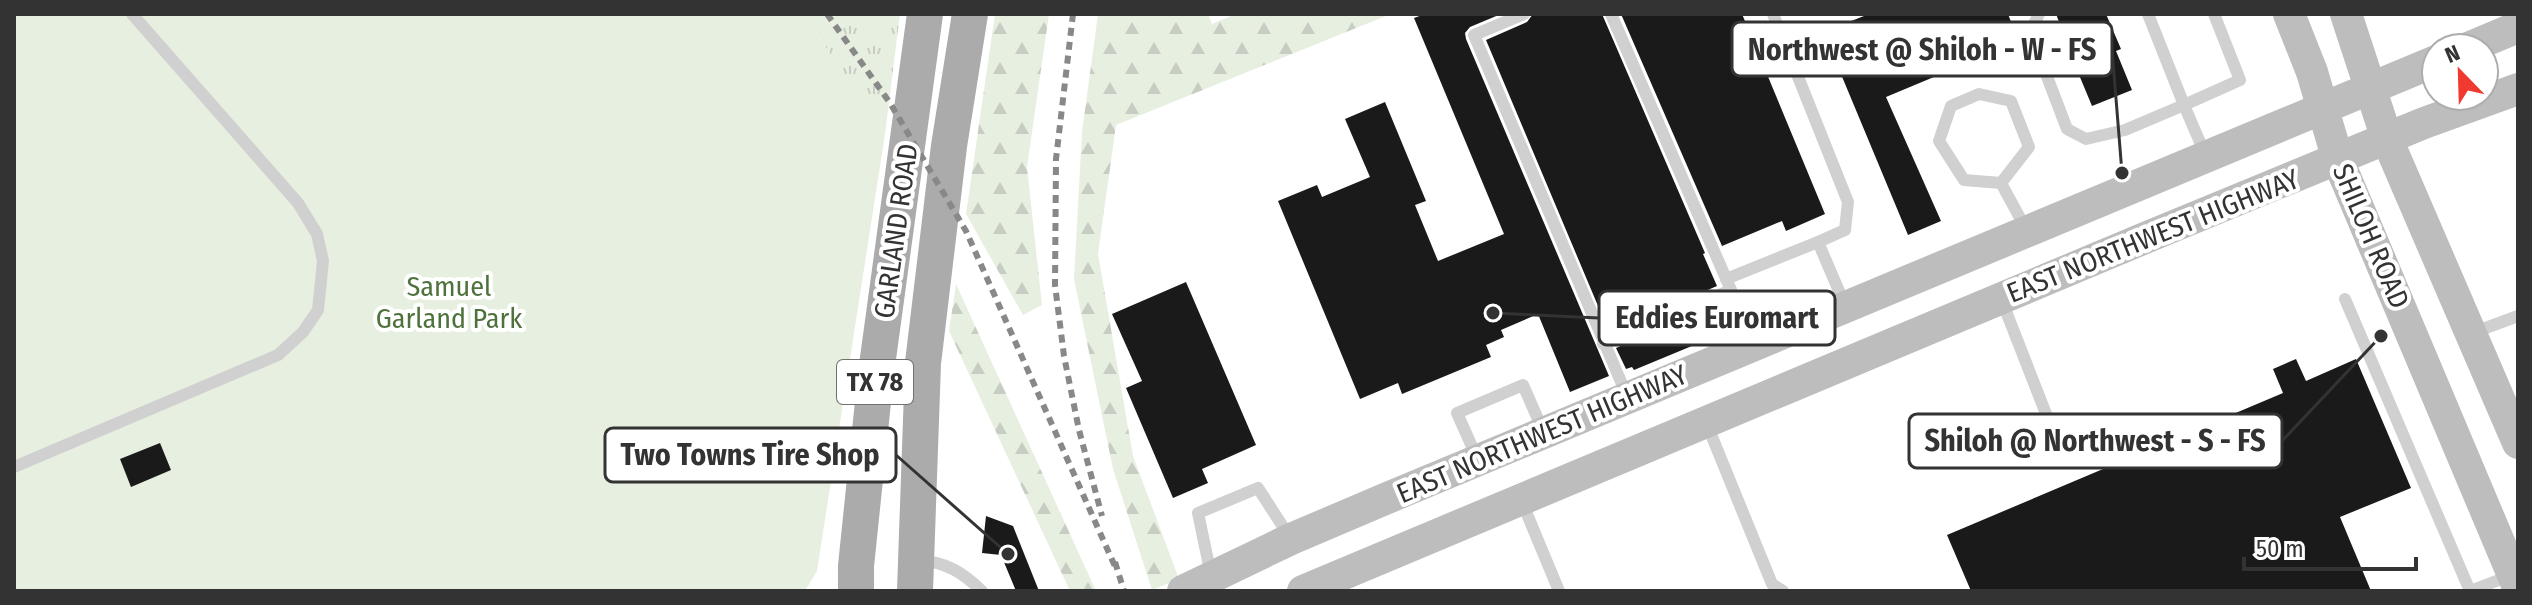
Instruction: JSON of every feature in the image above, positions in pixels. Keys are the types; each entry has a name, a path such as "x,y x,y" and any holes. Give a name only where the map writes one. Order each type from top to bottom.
{"main road":[{"name":"GARLAND ROAD","path":"856,591 876,373 925,14"},
{"name":"GARLAND ROAD","path":"915,576 923,363 949,146 970,14"},
{"name":"SHILOH ROAD","path":"2289,14 2312,72 2338,160 2515,581"},
{"name":"SHILOH ROAD","path":"2346,14 2387,139 2518,443"},
{"name":"EAST NORTHWEST HIGHWAY","path":"1197,584 1291,539 2420,68"},
{"name":"EAST NORTHWEST HIGHWAY","path":"1303,591 2000,298 2387,139 2518,89"},
{"path":"1846,307 1868,354"},
{"path":"828,591 835,577 876,373"},
{"path":"1479,461 1510,504"}],"lane":[{"path":"14,467 278,355 303,332 318,310 323,261 317,234 298,203 132,14"},
{"path":"1524,14 1474,35 1628,399"},
{"path":"1603,344 1731,290 1611,14"},
{"path":"1726,279 1845,230 1848,202 1773,14"},
{"path":"2039,14 2030,32 2067,129 2086,139 2125,130 2240,80 2214,14"},
{"path":"2148,14 2206,157"},
{"path":"1979,94 2011,101 2029,147 2001,183 1964,180 1939,141 1951,106 1979,94"},
{"path":"2001,183 2027,232"},
{"path":"1818,242 1846,307"},
{"path":"2000,298 2048,419"},
{"path":"2345,299 2470,591 2515,581"},
{"path":"2472,334 2518,316"},
{"path":"1479,461 1457,413 1523,385 1544,434"},
{"path":"1706,422 1775,589"},
{"path":"1197,584 1198,513 1258,488 1291,539"},
{"path":"1510,504 1559,591"},
{"path":"915,576 939,562 967,577 982,591"}],"green space":[{"name":"Samuel Garland Park","path":"14,14 803,14 885,134 817,571 805,591 14,591"},
{"path":"803,14 900,14 885,134"},
{"path":"995,14 1049,14 1027,167 1042,305 1023,315 966,214"},
{"path":"1098,14 1208,14 1212,24 1236,14 1391,14 1116,125 1098,254 1133,456 1179,579 1152,590 1113,469 1074,279 1082,132"},
{"path":"956,284 1096,591 1070,591 949,331"}],"building":[{"path":"1425,14 1501,14 1470,27 1465,33 1466,39 1609,376 1570,392 1538,314 1501,330 1504,337 1486,345 1491,357 1402,394 1398,383 1360,399 1278,201 1317,185 1322,197 1370,177 1345,119 1385,102 1426,201 1415,205 1438,261 1504,234 1414,18"},
{"path":"1533,14 1602,14 1717,286 1609,332 1486,40 1527,22"},
{"path":"1621,14 1742,14 1825,214 1786,231 1782,221 1722,246"},
{"path":"1869,14 2008,14 2013,27 2008,29 2015,46 1886,97 1941,221 1908,235 1821,33"},
{"path":"2056,14 2106,14 2121,49 2116,51 2132,90 2092,106 2077,70 2061,76 2053,55 2069,48"},
{"path":"1186,282 1256,445 1202,469 1208,483 1173,498 1126,388 1142,381 1112,314"},
{"path":"1760,294 1769,314 1634,370 1632,367 1626,369 1616,348 1724,303 1726,308"},
{"path":"2296,359 2306,381 2356,359 2411,488 2340,517 2371,591 1971,591 1947,535 2283,393 2273,369"},
{"path":"160,443 171,470 131,487 120,459"},
{"path":"986,516 1013,526 1039,591 1016,591 1001,555 982,553"}],"railway":[{"path":"827,14 890,103 966,231 1117,571"},
{"path":"1073,14 1056,159 1055,285 1064,356 1079,430 1102,516"},
{"path":"1115,562 1124,591"}],"place":[{"name":"Northwest @ Shiloh - W - FS","path":"2122,173"},
{"name":"Eddies Euromart","path":"1493,313"},
{"name":"Shiloh @ Northwest - S - FS","path":"2381,336"},
{"name":"Two Towns Tire Shop","path":"1008,554"}]}
